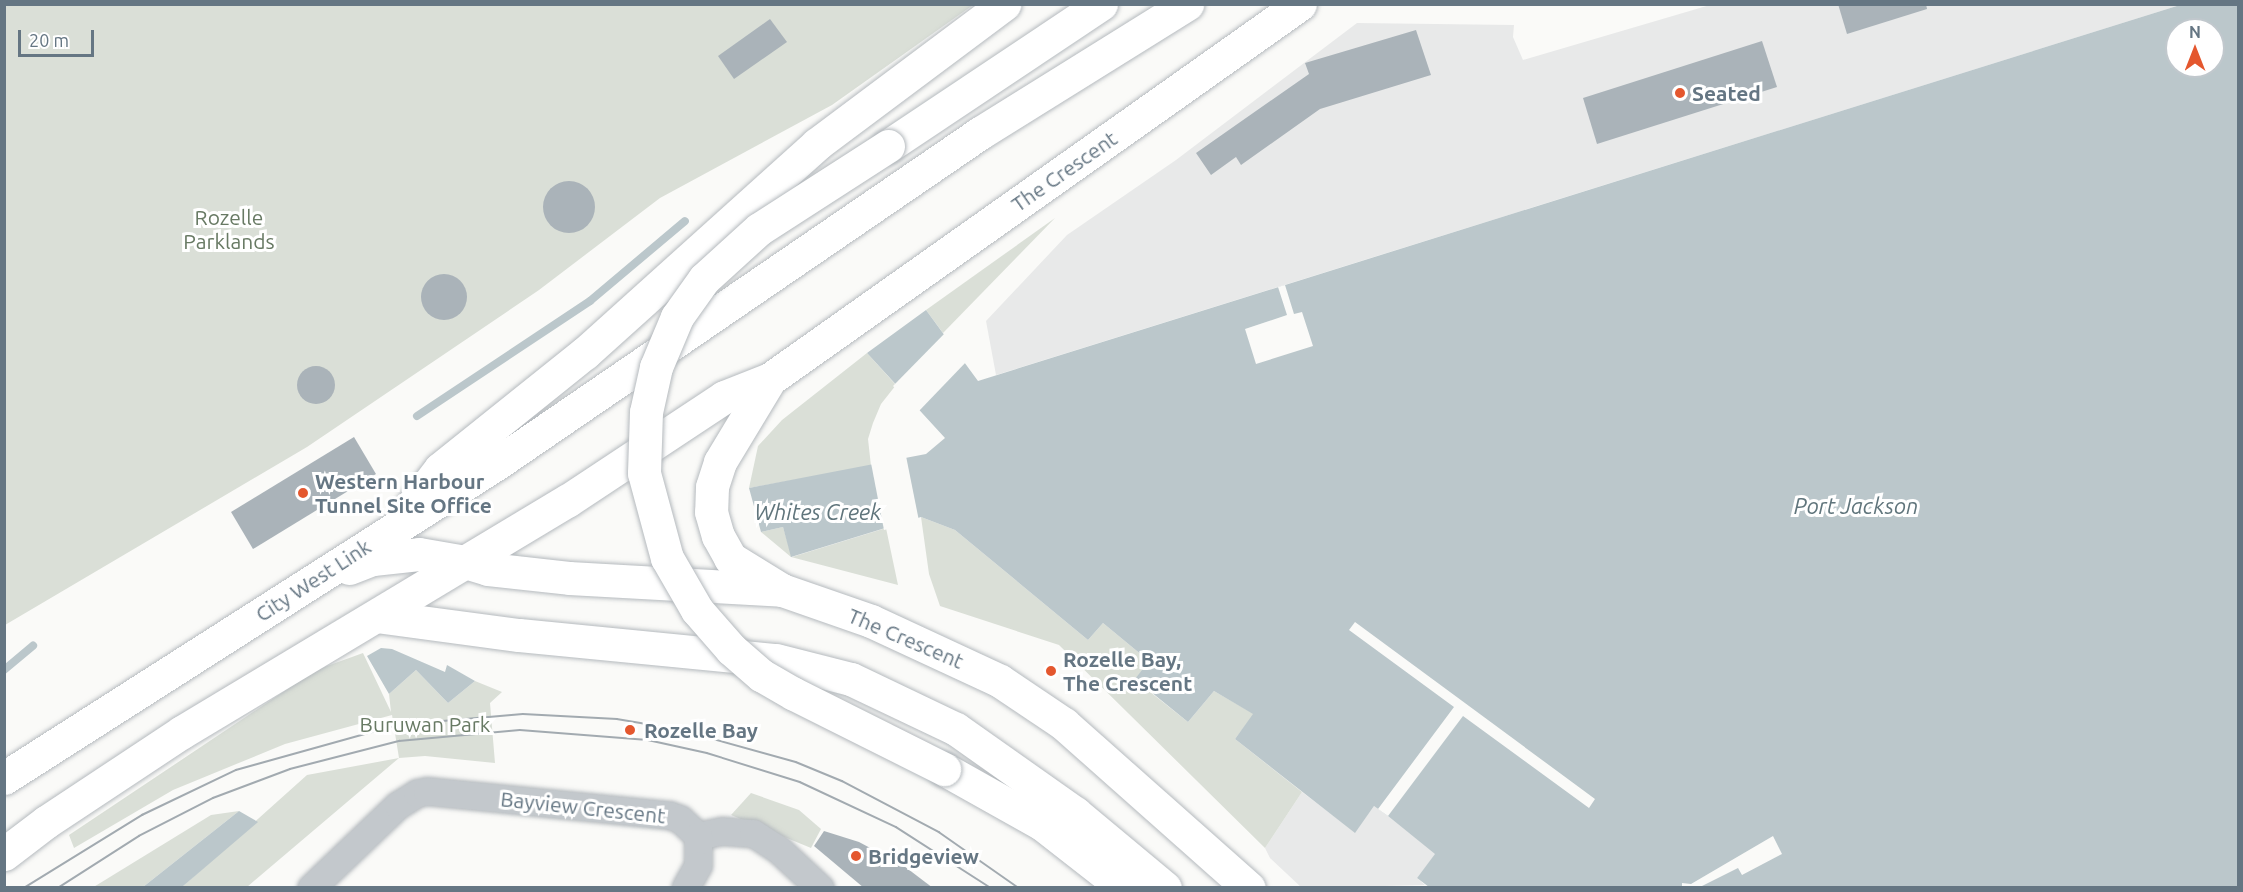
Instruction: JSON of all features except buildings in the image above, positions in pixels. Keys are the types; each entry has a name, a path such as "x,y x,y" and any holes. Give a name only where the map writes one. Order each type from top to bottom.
{"main road":[{"path":"394,528 440,469 585,353 817,144 1004,4"},
{"path":"1101,4 759,229 704,279 677,317 656,367 646,412 644,473 656,529 667,558 697,610 731,649 761,675 794,694 944,769 1042,824 1124,888"},
{"name":"City West Link","path":"4,778 575,412 767,276 1059,83 1188,4"},
{"name":"The Crescent","path":"770,379 1300,4"},
{"path":"4,854 182,732 376,616 476,566 724,397 770,379"},
{"path":"770,379 720,462 712,487 711,512 718,536 730,558 782,590"},
{"name":"The Crescent","path":"312,582 373,559 419,554 476,566 782,590 872,621 1000,681 1064,724 1250,888"},
{"path":"376,616 776,660 850,679 956,729 1075,813 1165,888"}],"street":[{"name":"Bayview Crescent","path":"311,888 398,805 417,793 427,791 669,815 690,827 698,836"},
{"path":"685,888 698,865 698,836 722,831 753,834 779,850 820,888"}],"shaded area":[{"path":"1710,5 2180,5 996,375 986,321 1067,235 1176,160 1357,23 1514,25 1513,37 1523,60"},
{"path":"1302,792 1355,832 1374,806 1388,816 1436,854 1417,878 1425,885 1302,888 1270,858 1265,848"}],"green space":[{"name":"Rozelle Parklands","path":"4,5 973,5 832,105 660,198 539,290 307,447 5,625"},
{"path":"1055,218 943,333 926,310"},
{"path":"867,353 896,385 881,404 868,439 871,466 749,488 758,446 782,420"},
{"path":"921,517 955,530 1088,640 1103,623 1149,661 1135,680 1188,722 1214,691 1254,714 1235,739 1302,792 1265,848 1059,645 940,606 929,574"},
{"path":"783,527 792,557 886,528 898,585 791,557 761,532"},
{"name":"Buruwan Park","path":"363,653 391,712 389,694 416,670 448,703 475,681 502,692 490,703 495,763 425,756 399,758 392,715 285,744 173,790 74,848 69,835 316,670"},
{"path":"399,758 247,887 182,887 307,775"},
{"path":"751,793 799,810 821,829 811,848 731,815"},
{"path":"239,811 143,887 92,888 211,815"}],"water":[{"name":"Port Jackson","path":"2180,5 2238,5 2238,887 1429,887 1417,878 1435,854 1388,816 1374,806 1355,833 1235,739 1253,714 1214,691 1188,722 1135,679 1149,661 1103,623 1088,640 955,530 921,517 791,557 783,527 761,532 749,488 926,454 945,438 867,353 926,310 978,381"},
{"path":"381,648 392,649 445,672 447,665 475,681 448,703 416,670 389,694 367,656"},
{"path":"239,811 258,822 182,887 143,887"}],"pier":[{"path":"1285,285 1294,314 1302,312 1313,346 1256,364 1245,329 1287,315 1278,287"},
{"path":"946,332 967,361 918,412 893,386"},
{"path":"906,456 919,521 884,530 871,463"},
{"path":"1355,622 1595,799 1589,808 1463,716 1388,816 1378,809 1454,707 1349,630"},
{"path":"1773,836 1782,854 1742,875 1738,868 1700,887 1682,887 1682,883 1691,884"}],"waterway":[{"path":"417,416 590,301 685,221"},
{"path":"4,670 33,646"}],"tram line":[{"path":"24,888 142,815 236,770 397,725 523,714 617,719 677,729 796,762 842,781 939,832 1019,888"},
{"path":"58,888 139,836 213,798 290,769 399,741 520,730 648,740 707,753 800,782 896,827 991,888"}],"place":[{"name":"Seated","path":"1680,93"},
{"name":"Western Harbour Tunnel Site Office","path":"303,493"},
{"name":"Rozelle Bay, The Crescent","path":"1051,671"},
{"name":"Rozelle Bay","path":"630,730"},
{"name":"Bridgeview","path":"856,856"}],"water label":[{"name":"Whites Creek","path":"818,512"}]}
